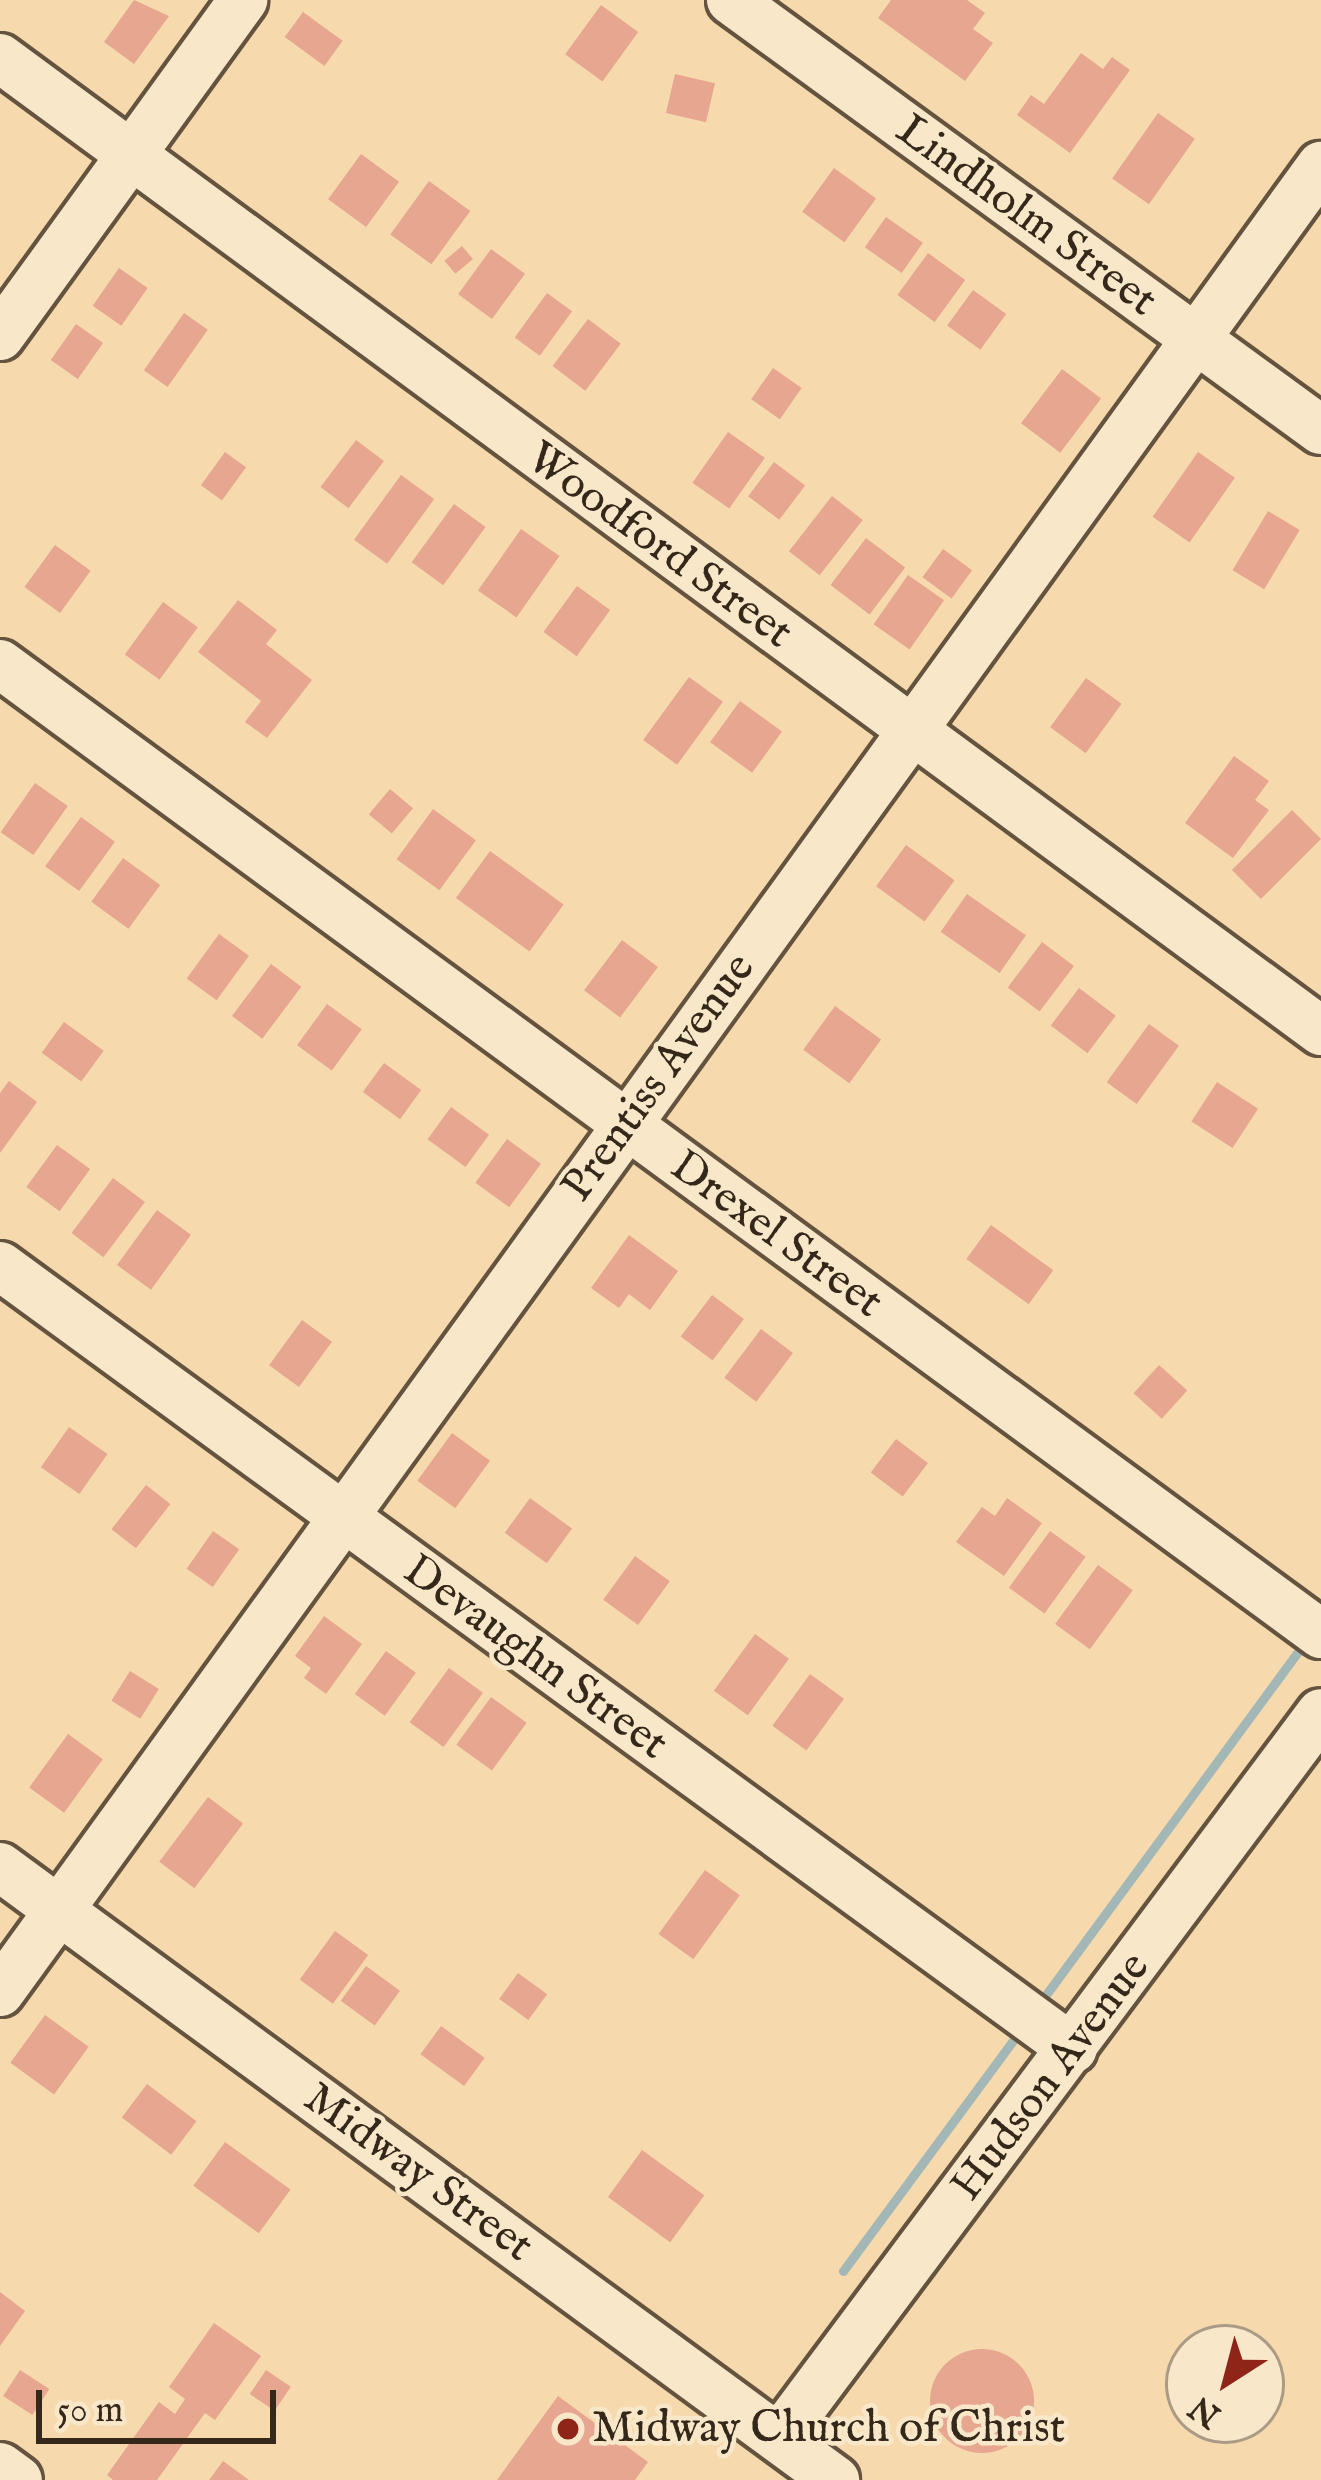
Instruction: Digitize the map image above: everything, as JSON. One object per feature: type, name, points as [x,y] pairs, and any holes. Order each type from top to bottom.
[{"type":"street","points":[[0,336],[243,0]]},
{"type":"street","name":"Lindholm Street","points":[[731,0],[1321,430]]},
{"type":"street","name":"Woodford Street","points":[[0,58],[1321,1031]]},
{"type":"street","name":"Prentiss Avenue","points":[[0,1992],[1321,166]]},
{"type":"street","name":"Drexel Street","points":[[0,664],[1321,1634]]},
{"type":"street","name":"Devaughn Street","points":[[0,1266],[1073,2048]]},
{"type":"street","name":"Hudson Avenue","points":[[779,2438],[1321,1713]]},
{"type":"street","name":"Midway Street","points":[[0,1867],[835,2480]]},
{"type":"street","points":[[0,2467],[18,2480]]},
{"type":"building","points":[[134,0],[169,16],[134,64],[104,42]]},
{"type":"building","points":[[891,0],[967,0],[985,13],[973,29],[993,43],[965,81],[878,18]]},
{"type":"building","points":[[601,5],[638,32],[602,81],[565,54]]},
{"type":"building","points":[[303,12],[343,41],[324,66],[285,37]]},
{"type":"building","points":[[1081,53],[1103,69],[1112,57],[1130,70],[1070,153],[1017,115],[1031,95],[1044,104]]},
{"type":"building","points":[[675,74],[715,83],[706,122],[666,113]]},
{"type":"building","points":[[1158,113],[1195,139],[1149,204],[1112,179]]},
{"type":"building","points":[[361,154],[399,182],[366,227],[328,199]]},
{"type":"building","points":[[834,168],[876,199],[844,242],[802,212]]},
{"type":"building","points":[[429,181],[470,211],[431,264],[390,234]]},
{"type":"building","points":[[886,217],[923,243],[902,273],[865,247]]},
{"type":"building","points":[[462,246],[473,259],[455,274],[444,261]]},
{"type":"building","points":[[491,249],[525,274],[492,319],[458,294]]},
{"type":"building","points":[[928,253],[965,280],[935,322],[897,295]]},
{"type":"building","points":[[119,268],[148,288],[121,326],[93,306]]},
{"type":"building","points":[[973,290],[1006,314],[980,350],[947,326]]},
{"type":"building","points":[[547,293],[572,311],[540,356],[515,337]]},
{"type":"building","points":[[184,313],[208,330],[168,387],[144,370]]},
{"type":"building","points":[[588,319],[621,344],[585,391],[552,366]]},
{"type":"building","points":[[76,324],[103,343],[78,379],[51,360]]},
{"type":"building","points":[[773,368],[802,388],[780,419],[751,399]]},
{"type":"building","points":[[1062,369],[1101,398],[1060,453],[1021,423]]},
{"type":"building","points":[[728,432],[765,458],[729,509],[692,483]]},
{"type":"building","points":[[356,440],[384,461],[348,508],[320,487]]},
{"type":"building","points":[[225,452],[246,467],[222,500],[201,485]]},
{"type":"building","points":[[1198,452],[1235,478],[1190,543],[1153,517]]},
{"type":"building","points":[[774,462],[805,485],[779,520],[748,496]]},
{"type":"building","points":[[401,475],[434,499],[387,564],[354,540]]},
{"type":"building","points":[[832,496],[863,520],[820,575],[789,551]]},
{"type":"building","points":[[454,504],[486,527],[443,585],[412,562]]},
{"type":"building","points":[[1268,511],[1300,530],[1264,589],[1232,570]]},
{"type":"building","points":[[521,529],[560,556],[516,617],[478,590]]},
{"type":"building","points":[[866,538],[905,567],[870,615],[830,585]]},
{"type":"building","points":[[55,545],[91,571],[60,613],[24,587]]},
{"type":"building","points":[[943,549],[972,570],[952,598],[922,577]]},
{"type":"building","points":[[908,575],[944,600],[910,649],[874,624]]},
{"type":"building","points":[[577,586],[610,610],[577,656],[543,632]]},
{"type":"building","points":[[238,600],[277,630],[266,644],[312,680],[267,738],[245,722],[261,701],[198,652]]},
{"type":"building","points":[[163,602],[198,627],[160,680],[125,655]]},
{"type":"building","points":[[689,677],[723,702],[677,765],[643,740]]},
{"type":"building","points":[[1086,678],[1122,704],[1086,753],[1050,727]]},
{"type":"building","points":[[740,701],[782,732],[752,773],[710,742]]},
{"type":"building","points":[[1234,756],[1269,781],[1255,800],[1269,810],[1233,858],[1185,823]]},
{"type":"building","points":[[35,783],[68,806],[33,855],[1,832]]},
{"type":"building","points":[[390,789],[413,808],[392,834],[369,814]]},
{"type":"building","points":[[433,809],[476,840],[439,890],[397,859]]},
{"type":"building","points":[[1292,810],[1321,839],[1261,899],[1232,870]]},
{"type":"building","points":[[81,817],[115,842],[79,891],[45,866]]},
{"type":"building","points":[[906,845],[955,880],[925,922],[876,886]]},
{"type":"building","points":[[490,851],[564,904],[530,951],[456,898]]},
{"type":"building","points":[[123,858],[160,885],[128,929],[91,902]]},
{"type":"building","points":[[967,894],[1026,935],[1000,973],[941,932]]},
{"type":"building","points":[[219,934],[249,956],[217,1000],[187,978]]},
{"type":"building","points":[[622,940],[658,967],[620,1017],[584,990]]},
{"type":"building","points":[[1042,942],[1074,966],[1040,1012],[1008,988]]},
{"type":"building","points":[[271,964],[301,987],[262,1039],[232,1016]]},
{"type":"building","points":[[1079,988],[1116,1016],[1087,1053],[1051,1026]]},
{"type":"building","points":[[327,1004],[362,1029],[332,1071],[297,1045]]},
{"type":"building","points":[[835,1006],[881,1040],[849,1083],[803,1050]]},
{"type":"building","points":[[64,1022],[104,1051],[81,1082],[42,1053]]},
{"type":"building","points":[[1149,1024],[1179,1046],[1137,1104],[1107,1082]]},
{"type":"building","points":[[384,1063],[421,1090],[400,1119],[363,1092]]},
{"type":"building","points":[[9,1081],[37,1102],[0,1153],[0,1093]]},
{"type":"building","points":[[1217,1082],[1258,1109],[1232,1148],[1191,1121]]},
{"type":"building","points":[[451,1107],[489,1135],[466,1167],[427,1139]]},
{"type":"building","points":[[507,1139],[541,1164],[509,1207],[475,1183]]},
{"type":"building","points":[[57,1145],[90,1169],[60,1211],[26,1187]]},
{"type":"building","points":[[113,1178],[145,1202],[103,1257],[71,1233]]},
{"type":"building","points":[[157,1210],[191,1235],[151,1290],[117,1265]]},
{"type":"building","points":[[991,1225],[1053,1270],[1029,1304],[966,1259]]},
{"type":"building","points":[[629,1235],[678,1271],[650,1310],[629,1294],[619,1308],[591,1288]]},
{"type":"building","points":[[712,1295],[744,1319],[713,1361],[681,1337]]},
{"type":"building","points":[[302,1320],[332,1342],[299,1387],[269,1365]]},
{"type":"building","points":[[761,1329],[793,1353],[756,1402],[724,1378]]},
{"type":"building","points":[[1159,1365],[1187,1390],[1162,1419],[1134,1393]]},
{"type":"building","points":[[69,1427],[108,1454],[79,1494],[41,1467]]},
{"type":"building","points":[[452,1433],[490,1461],[455,1508],[417,1481]]},
{"type":"building","points":[[896,1439],[928,1463],[903,1497],[871,1473]]},
{"type":"building","points":[[146,1485],[170,1504],[136,1548],[112,1529]]},
{"type":"building","points":[[530,1498],[572,1529],[547,1563],[505,1533]]},
{"type":"building","points":[[1007,1498],[1042,1523],[1004,1576],[956,1542],[982,1507],[995,1516]]},
{"type":"building","points":[[213,1531],[239,1549],[213,1587],[187,1569]]},
{"type":"building","points":[[1050,1531],[1086,1557],[1044,1613],[1009,1588]]},
{"type":"building","points":[[635,1556],[670,1581],[638,1625],[603,1600]]},
{"type":"building","points":[[1098,1565],[1133,1590],[1090,1649],[1055,1624]]},
{"type":"building","points":[[324,1616],[362,1644],[326,1694],[304,1678],[311,1668],[295,1656]]},
{"type":"building","points":[[755,1634],[789,1659],[748,1715],[714,1691]]},
{"type":"building","points":[[386,1651],[416,1673],[385,1716],[355,1694]]},
{"type":"building","points":[[449,1668],[483,1693],[444,1747],[410,1722]]},
{"type":"building","points":[[130,1671],[159,1689],[140,1719],[111,1701]]},
{"type":"building","points":[[810,1674],[844,1699],[806,1750],[772,1726]]},
{"type":"building","points":[[491,1697],[527,1723],[492,1771],[456,1745]]},
{"type":"building","points":[[68,1734],[103,1759],[64,1813],[29,1787]]},
{"type":"building","points":[[208,1797],[243,1823],[194,1888],[159,1862]]},
{"type":"building","points":[[705,1870],[740,1895],[693,1959],[659,1934]]},
{"type":"building","points":[[335,1931],[368,1955],[333,2004],[300,1980]]},
{"type":"building","points":[[366,1966],[400,1991],[375,2025],[341,2001]]},
{"type":"building","points":[[518,1973],[547,1994],[528,2020],[499,1999]]},
{"type":"building","points":[[45,2015],[89,2047],[54,2094],[10,2063]]},
{"type":"building","points":[[441,2026],[485,2058],[464,2086],[420,2054]]},
{"type":"building","points":[[147,2084],[197,2121],[171,2155],[122,2118]]},
{"type":"building","points":[[225,2142],[291,2190],[259,2233],[193,2186]]},
{"type":"building","points":[[642,2150],[704,2195],[670,2242],[608,2197]]},
{"type":"building","points":[[0,2292],[25,2311],[0,2346]]},
{"type":"building","points":[[214,2323],[261,2356],[215,2420],[205,2413],[157,2480],[113,2480],[107,2475],[159,2402],[175,2414],[185,2399],[169,2387]]},
{"type":"building","points":[[982,2349],[1002,2353],[1019,2364],[1030,2381],[1034,2401],[1030,2421],[1019,2438],[1002,2449],[982,2453],[962,2449],[945,2438],[934,2421],[930,2401],[934,2381],[945,2364],[962,2353]]},
{"type":"building","points":[[20,2370],[49,2389],[32,2415],[3,2396]]},
{"type":"building","points":[[266,2370],[291,2387],[275,2411],[250,2394]]},
{"type":"building","name":"Midway Church of Christ","points":[[558,2396],[648,2462],[635,2480],[497,2480]]},
{"type":"building","points":[[223,2461],[249,2480],[209,2480]]},
{"type":"waterway","points":[[1045,1996],[1299,1650]]},
{"type":"waterway","points":[[843,2271],[1014,2039]]},
{"type":"place","name":"Midway Church of Christ","points":[[568,2429]]}]
